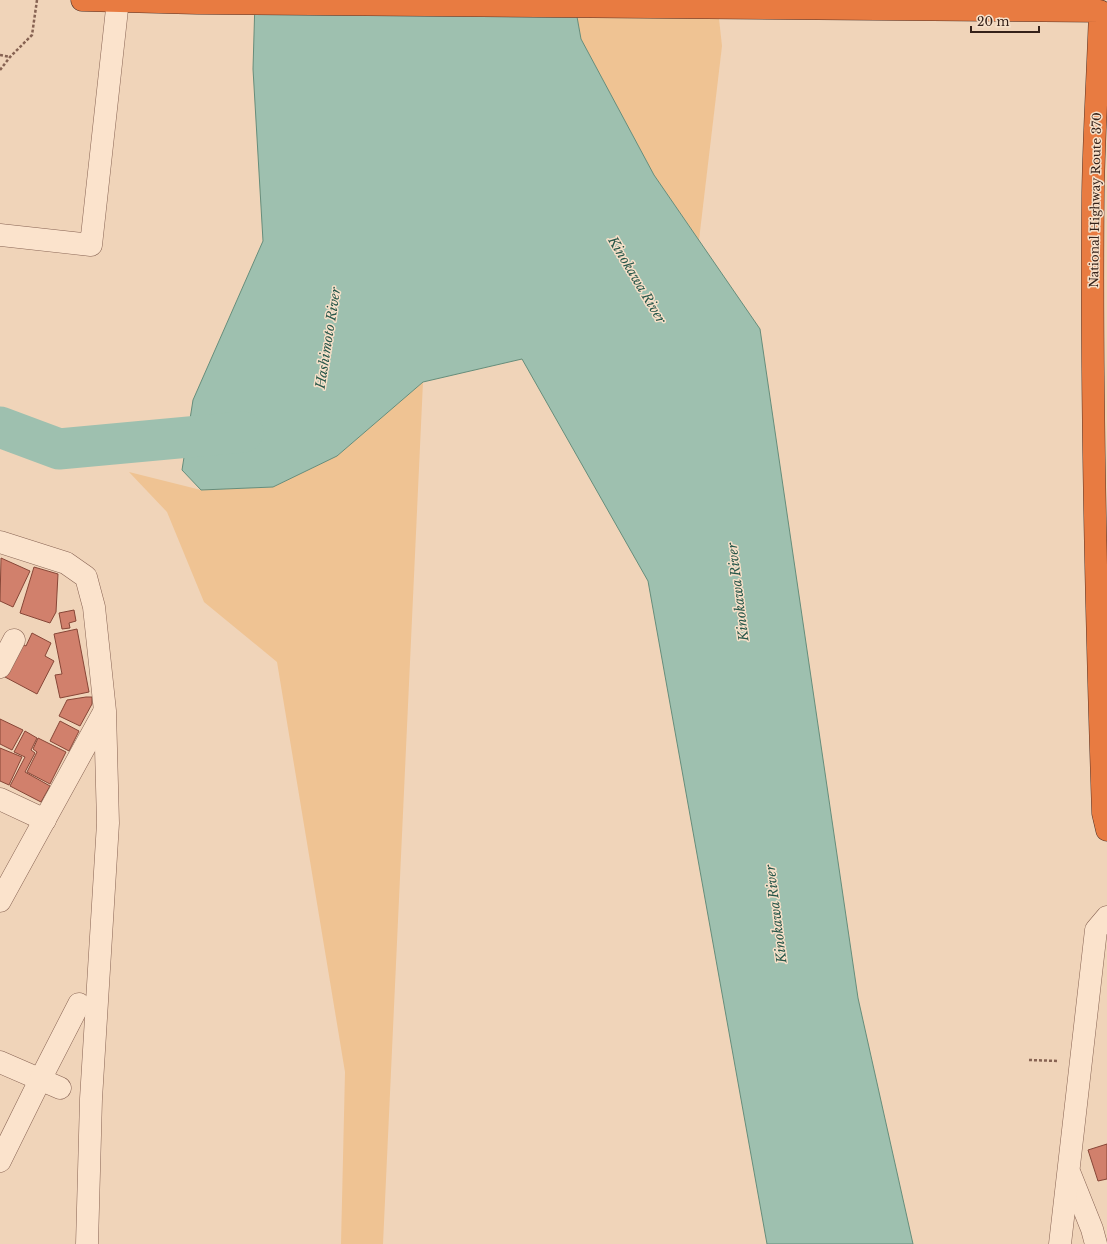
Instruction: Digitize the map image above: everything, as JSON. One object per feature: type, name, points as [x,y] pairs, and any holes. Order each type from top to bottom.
[{"type":"highway","name":"National Highway Route 370","points":[[82,0],[197,3],[1103,11],[1093,191],[1100,382],[1103,813],[1107,830]]},
{"type":"street","points":[[0,236],[91,244],[118,0]]},
{"type":"street","points":[[0,542],[66,563],[86,577],[94,607],[105,711],[108,823],[91,1099],[87,1244]]},
{"type":"street","points":[[0,667],[14,640]]},
{"type":"street","points":[[0,901],[105,711]]},
{"type":"street","points":[[0,799],[45,820]]},
{"type":"street","points":[[1060,1244],[1096,930],[1107,917]]},
{"type":"street","points":[[0,1161],[79,1004]]},
{"type":"street","points":[[0,1062],[60,1088]]},
{"type":"street","points":[[1069,1173],[1092,1229],[1096,1244]]},
{"type":"path","points":[[0,70],[10,57],[32,35],[37,0]]},
{"type":"path","points":[[0,55],[10,57]]},
{"type":"path","points":[[1029,1060],[1060,1061]]},
{"type":"sand","points":[[574,0],[717,0],[722,46],[699,240],[654,175],[581,39]]},
{"type":"sand","points":[[423,382],[383,1244],[341,1244],[345,1072],[277,662],[204,602],[167,512],[129,472],[201,490],[273,487],[337,456]]},
{"type":"water","name":"Kinokawa River","points":[[255,0],[574,0],[581,39],[654,175],[760,329],[858,998],[913,1244],[767,1244],[648,581],[522,359],[423,382],[337,456],[273,487],[201,490],[182,470],[193,400],[263,241],[253,69]]},
{"type":"building","points":[[1,558],[30,571],[13,607],[0,601]]},
{"type":"building","points":[[34,567],[58,574],[56,612],[50,623],[20,613]]},
{"type":"building","points":[[74,610],[76,621],[69,623],[70,628],[62,629],[59,613]]},
{"type":"building","points":[[77,629],[89,692],[60,698],[55,675],[62,674],[54,634]]},
{"type":"building","points":[[32,633],[51,643],[45,656],[54,661],[37,694],[5,677],[22,644],[26,646]]},
{"type":"building","points":[[92,697],[92,704],[80,726],[59,716],[67,700]]},
{"type":"building","points":[[0,719],[23,730],[12,750],[0,744]]},
{"type":"building","points":[[60,721],[79,731],[69,751],[50,741]]},
{"type":"building","points":[[25,731],[37,738],[31,750],[35,753],[25,772],[50,786],[41,802],[10,786],[25,757],[14,752]]},
{"type":"building","points":[[38,738],[66,752],[50,784],[27,772],[37,752],[33,749]]},
{"type":"building","points":[[0,748],[22,757],[9,785],[0,781]]},
{"type":"building","points":[[1107,1144],[1107,1179],[1098,1181],[1088,1150]]},
{"type":"waterway","name":"Hashimoto River","points":[[0,427],[59,449],[243,432]]}]
